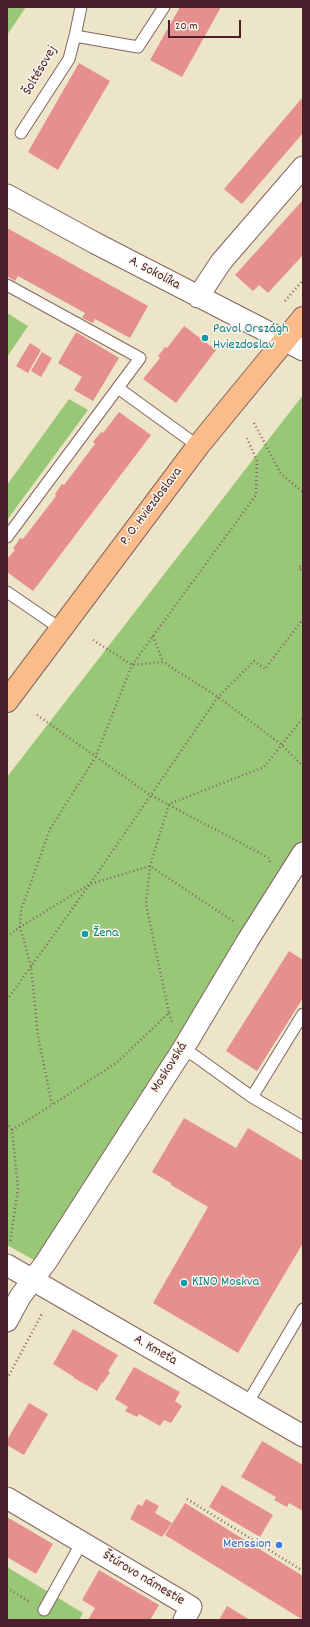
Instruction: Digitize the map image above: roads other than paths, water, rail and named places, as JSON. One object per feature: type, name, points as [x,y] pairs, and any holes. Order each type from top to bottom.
[{"type":"main road","name":"P. O. Hviezdoslava","points":[[7,701],[198,446],[303,318]]},
{"type":"street","points":[[198,297],[221,262],[303,166]]},
{"type":"street","name":"A. Sokolíka","points":[[7,195],[198,297],[303,350]]},
{"type":"street","name":"Moskovská","points":[[33,1280],[183,1049],[248,940],[303,853]]},
{"type":"street","name":"A. Kmeťa","points":[[7,1265],[303,1436]]},
{"type":"street","points":[[7,1321],[20,1297],[33,1280]]},
{"type":"street","name":"Štúrovo námestie","points":[[7,1498],[191,1607],[184,1620]]},
{"type":"lane","points":[[75,36],[81,7]]},
{"type":"lane","name":"Šoltésovej","points":[[22,133],[69,59],[75,36],[138,46],[164,7]]},
{"type":"lane","points":[[7,285],[140,358],[7,537]]},
{"type":"lane","points":[[118,388],[198,446]]},
{"type":"lane","points":[[7,592],[61,629]]},
{"type":"lane","points":[[252,1097],[303,1014]]},
{"type":"lane","points":[[183,1049],[252,1097],[303,1128]]},
{"type":"lane","points":[[247,1404],[303,1309]]},
{"type":"lane","points":[[44,1610],[82,1542]]},
{"type":"place","name":"Pavol Országh Hviezdoslav","points":[[205,338]]},
{"type":"place","name":"Žena","points":[[85,934]]},
{"type":"place","name":"KINO Moskva","points":[[184,1283]]},
{"type":"place","name":"Menssion","points":[[279,1545]]}]
